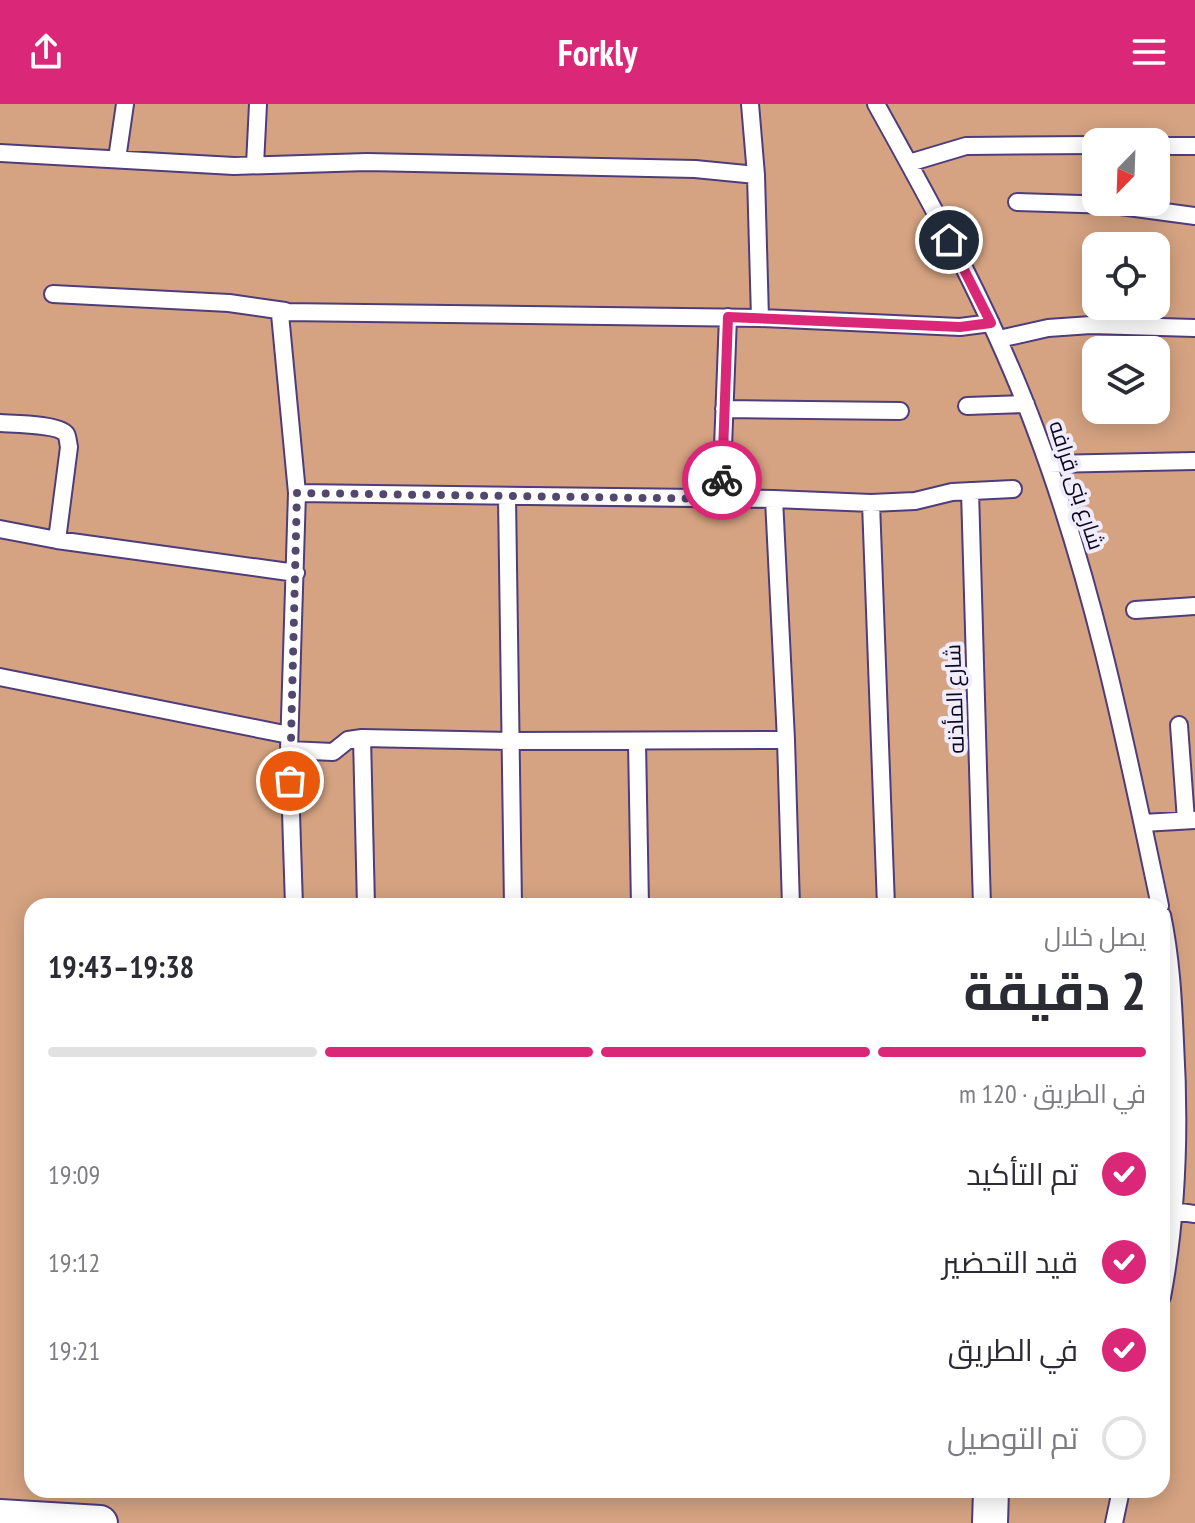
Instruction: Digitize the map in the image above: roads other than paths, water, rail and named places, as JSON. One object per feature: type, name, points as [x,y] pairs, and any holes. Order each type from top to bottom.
[{"type":"street","points":[[990,1523],[991,1498]]},
{"type":"street","points":[[0,1517],[100,1523]]},
{"type":"lane","points":[[117,159],[125,104]]},
{"type":"lane","points":[[255,165],[258,104]]},
{"type":"lane","points":[[750,104],[756,175],[760,318]]},
{"type":"lane","name":"شارع بنى قرافه","points":[[876,104],[999,339],[1068,519],[1113,683],[1158,898]]},
{"type":"lane","points":[[909,163],[966,146],[1082,145]]},
{"type":"lane","points":[[1170,146],[1195,146]]},
{"type":"lane","points":[[0,153],[255,165],[367,162],[570,166],[695,169],[756,175]]},
{"type":"lane","points":[[1017,202],[1113,205],[1195,216]]},
{"type":"lane","points":[[53,294],[229,303],[285,311],[728,317],[960,327],[991,323]]},
{"type":"lane","points":[[285,311],[280,314],[297,493],[289,743],[294,898]]},
{"type":"lane","points":[[721,499],[728,317]]},
{"type":"lane","points":[[999,339],[1048,328],[1091,325],[1195,328]]},
{"type":"lane","points":[[967,406],[1026,404]]},
{"type":"lane","points":[[724,409],[900,411]]},
{"type":"lane","points":[[0,423],[55,428],[65,432],[68,437],[57,540]]},
{"type":"lane","points":[[1048,464],[1195,461]]},
{"type":"lane","points":[[297,493],[871,503],[915,501],[952,492],[1013,489]]},
{"type":"lane","name":"شارع المأذنه","points":[[970,491],[982,898]]},
{"type":"lane","points":[[507,497],[513,898]]},
{"type":"lane","points":[[774,499],[791,898]]},
{"type":"lane","points":[[871,503],[886,898]]},
{"type":"lane","points":[[0,529],[57,540],[296,573]]},
{"type":"lane","points":[[1135,610],[1195,606]]},
{"type":"lane","points":[[0,677],[333,752],[345,741],[362,738],[637,742],[786,740]]},
{"type":"lane","points":[[1143,823],[1191,820],[1179,725]]},
{"type":"lane","points":[[362,738],[366,898]]},
{"type":"lane","points":[[637,742],[640,898]]},
{"type":"lane","points":[[1170,952],[1178,1097],[1178,1184],[1170,1240]]},
{"type":"lane","points":[[1174,1211],[1195,1214]]},
{"type":"lane","points":[[1114,1523],[1119,1498]]}]
